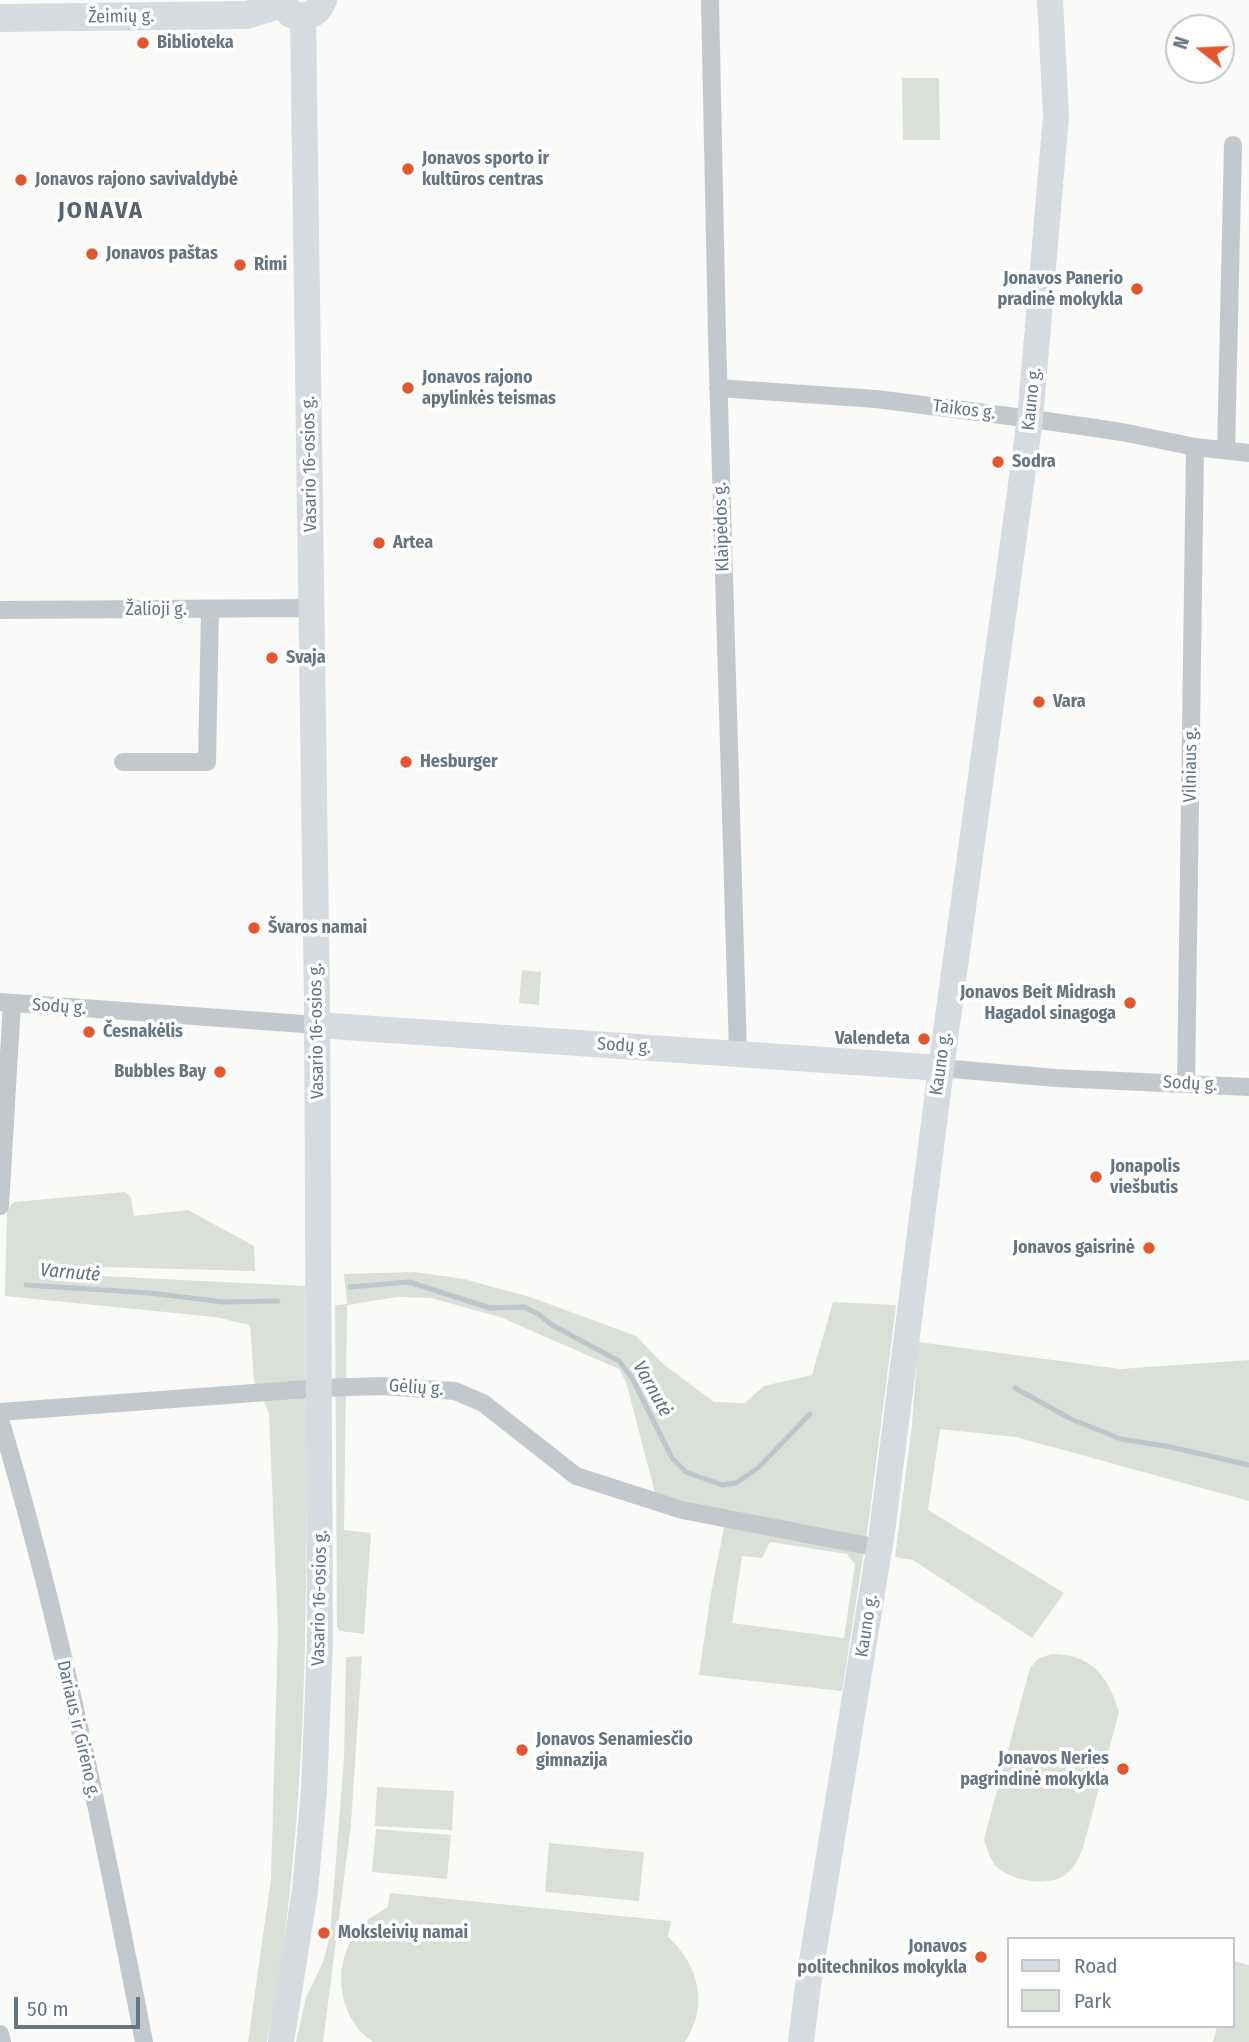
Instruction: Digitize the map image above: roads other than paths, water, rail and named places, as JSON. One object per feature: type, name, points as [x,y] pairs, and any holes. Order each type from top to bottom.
[{"type":"main road","name":"Kauno g.","points":[[801,2042],[879,1548],[941,1068],[1030,419],[1056,116],[1050,0]]},
{"type":"main road","name":"Žeimių g.","points":[[0,18],[247,15],[297,5]]},
{"type":"main road","name":"Vasario 16-osios g.","points":[[281,2042],[305,1891],[314,1791],[320,1643],[312,608],[297,5]]},
{"type":"main road","name":"Sodų g.","points":[[317,1025],[941,1068]]},
{"type":"street","name":"Klaipėdos g.","points":[[709,0],[737,1053]]},
{"type":"street","points":[[1226,450],[1233,145]]},
{"type":"street","name":"Taikos g.","points":[[718,388],[876,399],[1122,432],[1195,447],[1249,453]]},
{"type":"street","name":"Vilniaus g.","points":[[1186,1084],[1195,447]]},
{"type":"street","name":"Žalioji g.","points":[[0,610],[312,608]]},
{"type":"street","points":[[123,762],[207,762],[210,610]]},
{"type":"street","points":[[0,1206],[6,1003]]},
{"type":"street","name":"Sodų g.","points":[[6,1003],[317,1025]]},
{"type":"street","name":"Sodų g.","points":[[941,1068],[1056,1078],[1249,1087]]},
{"type":"street","name":"Gėlių g.","points":[[0,1412],[382,1385],[455,1391],[483,1403],[576,1476],[682,1510],[879,1548]]},
{"type":"street","name":"Dariaus ir Girėno g.","points":[[0,1419],[28,1513],[106,1852],[144,2042]]},
{"type":"street","points":[[0,2034],[2,2042]]},
{"type":"waterway","name":"Varnutė","points":[[350,1287],[409,1282],[490,1308],[524,1307],[538,1314],[552,1325],[619,1361],[632,1378],[672,1458],[686,1472],[722,1485],[736,1483],[758,1468],[810,1414]]},
{"type":"waterway","name":"Varnutė","points":[[26,1285],[150,1293],[223,1302],[278,1301]]},
{"type":"waterway","name":"Varnutė","points":[[1015,1388],[1071,1419],[1121,1439],[1171,1447],[1249,1465]]},
{"type":"place","name":"Biblioteka","points":[[143,43]]},
{"type":"place","name":"Jonavos sporto ir kultūros centras","points":[[408,169]]},
{"type":"place","name":"Jonavos rajono savivaldybė","points":[[21,180]]},
{"type":"place","name":"Jonavos paštas","points":[[92,254]]},
{"type":"place","name":"Rimi","points":[[240,265]]},
{"type":"place","name":"Jonavos Panerio pradinė mokykla","points":[[1137,289]]},
{"type":"place","name":"Jonavos rajono apylinkės teismas","points":[[408,388]]},
{"type":"place","name":"Sodra","points":[[998,462]]},
{"type":"place","name":"Artea","points":[[379,543]]},
{"type":"place","name":"Svaja","points":[[272,658]]},
{"type":"place","name":"Vara","points":[[1039,702]]},
{"type":"place","name":"Hesburger","points":[[406,762]]},
{"type":"place","name":"Švaros namai","points":[[254,928]]},
{"type":"place","name":"Jonavos Beit Midrash Hagadol sinagoga","points":[[1130,1003]]},
{"type":"place","name":"Česnakėlis","points":[[89,1032]]},
{"type":"place","name":"Valendeta","points":[[924,1039]]},
{"type":"place","name":"Bubbles Bay","points":[[220,1072]]},
{"type":"place","name":"Jonapolis viešbutis","points":[[1096,1177]]},
{"type":"place","name":"Jonavos gaisrinė","points":[[1149,1248]]},
{"type":"place","name":"Jonavos Senamiesčio gimnazija","points":[[522,1750]]},
{"type":"place","name":"Jonavos Neries pagrindinė mokykla","points":[[1123,1769]]},
{"type":"place","name":"Moksleivių namai","points":[[324,1933]]},
{"type":"place","name":"Jonavos politechnikos mokykla","points":[[981,1957]]},
{"type":"district","name":"JONAVA","points":[[101,211]]}]
